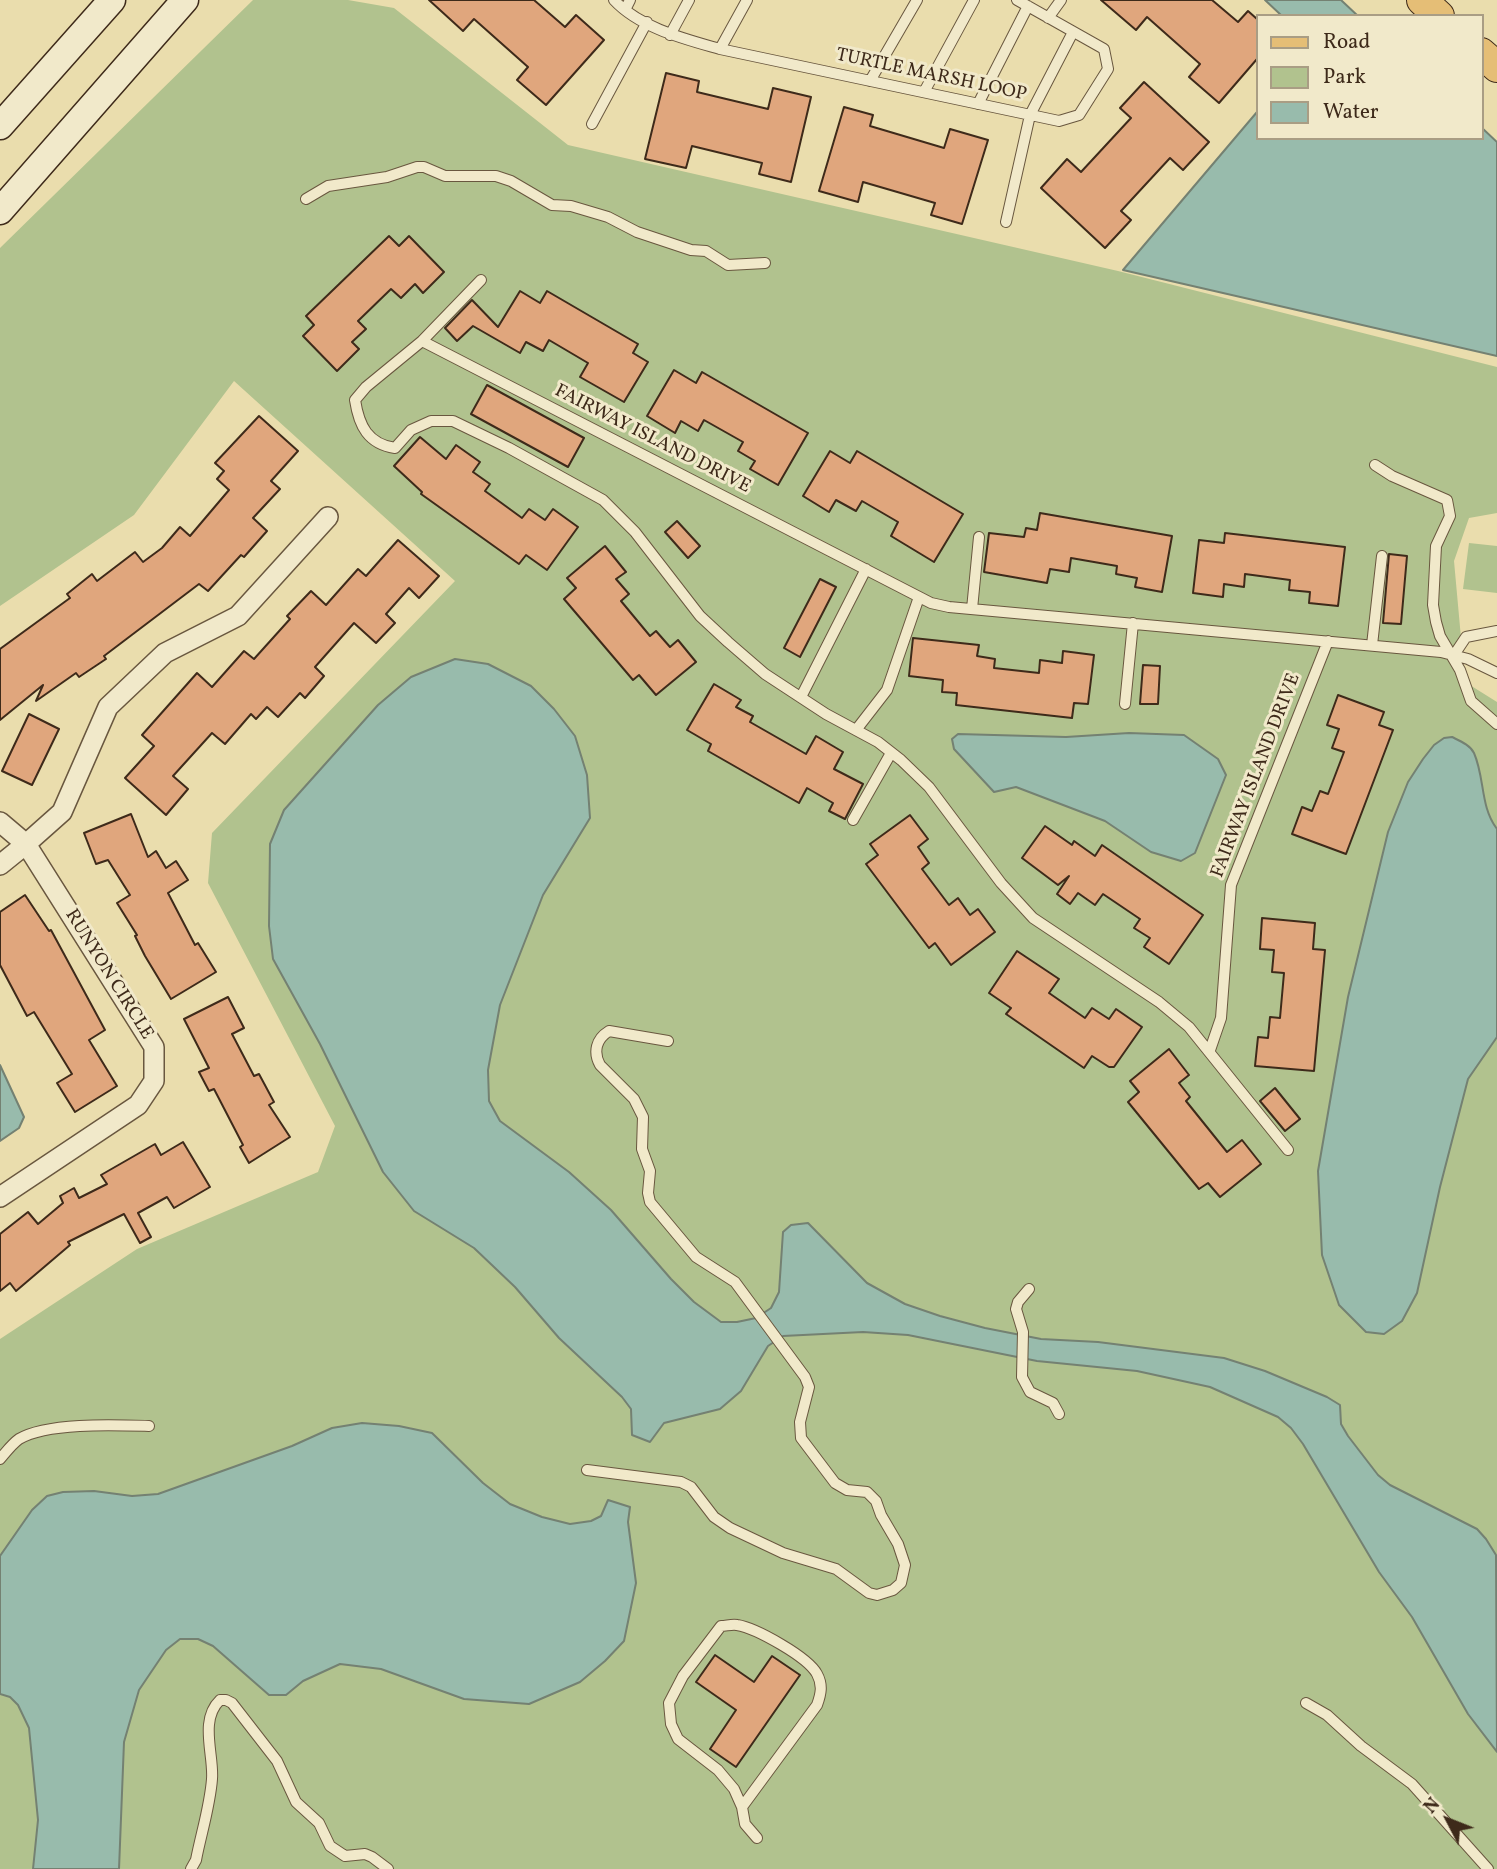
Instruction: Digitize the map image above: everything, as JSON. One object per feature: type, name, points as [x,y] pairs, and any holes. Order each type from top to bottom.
[{"type":"main road","points":[[0,126],[112,0]]},
{"type":"main road","points":[[0,211],[186,0]]},
{"type":"main road","points":[[1422,0],[1437,14]]},
{"type":"main road","points":[[1483,55],[1497,67]]},
{"type":"street","points":[[0,865],[62,811],[108,707],[165,653],[238,616],[328,517]]},
{"type":"street","name":"RUNYON CIRCLE","points":[[0,822],[26,844],[154,1047],[154,1080],[138,1105],[0,1197]]},
{"type":"lane","name":"TURTLE MARSH LOOP","points":[[614,0],[627,5],[646,22],[670,35],[720,49],[1059,121],[1079,115],[1108,69],[1104,49],[1017,0]]},
{"type":"lane","points":[[670,35],[689,0]]},
{"type":"lane","points":[[720,49],[747,0]]},
{"type":"lane","points":[[870,81],[917,0]]},
{"type":"lane","points":[[924,92],[974,0]]},
{"type":"lane","points":[[1048,18],[1061,0]]},
{"type":"lane","points":[[978,104],[1028,6]]},
{"type":"lane","points":[[592,124],[646,22]]},
{"type":"lane","points":[[1006,222],[1030,115],[1073,32]]},
{"type":"lane","points":[[306,199],[328,186],[387,177],[417,167],[424,167],[445,176],[495,176],[511,181],[552,205],[571,206],[608,216],[637,232],[691,250],[706,250],[728,265],[765,263]]},
{"type":"lane","points":[[481,280],[422,341],[366,387],[355,400],[357,417],[366,433],[380,446],[395,448],[411,430],[431,421],[453,421],[509,448],[603,500],[635,532],[700,616],[765,674],[891,753],[929,788],[1001,883],[1033,918],[1158,1002],[1189,1027],[1288,1150]]},
{"type":"lane","name":"FAIRWAY ISLAND DRIVE","points":[[422,341],[919,597],[940,605],[1372,645],[1453,655],[1497,673]]},
{"type":"lane","points":[[1375,465],[1392,476],[1447,500],[1450,516],[1436,546],[1433,606],[1440,636],[1453,655],[1471,701],[1497,724]]},
{"type":"lane","points":[[972,609],[979,537]]},
{"type":"lane","points":[[1372,645],[1381,556]]},
{"type":"lane","points":[[801,697],[866,569]]},
{"type":"lane","points":[[856,730],[887,690],[919,597]]},
{"type":"lane","points":[[1125,704],[1133,623]]},
{"type":"lane","points":[[1453,655],[1466,637],[1497,631]]},
{"type":"lane","name":"FAIRWAY ISLAND DRIVE","points":[[1210,1050],[1221,1018],[1231,885],[1328,641]]},
{"type":"lane","points":[[853,820],[891,753]]},
{"type":"lane","points":[[587,1470],[681,1482],[691,1487],[714,1517],[730,1528],[783,1553],[836,1569],[877,1595],[893,1590],[901,1583],[905,1565],[898,1544],[872,1495],[847,1490],[835,1483],[801,1438],[800,1422],[809,1387],[805,1377],[735,1282],[696,1257],[650,1202],[650,1171],[642,1149],[643,1116],[634,1099],[597,1058],[597,1044],[603,1034],[609,1031],[668,1041]]},
{"type":"lane","points":[[1029,1289],[1018,1302],[1016,1309],[1023,1332],[1023,1377],[1030,1392],[1053,1402],[1059,1414]]},
{"type":"lane","points":[[0,1459],[16,1441],[28,1435],[92,1425],[149,1426]]},
{"type":"lane","points":[[742,1807],[817,1705],[822,1691],[817,1673],[803,1660],[757,1632],[737,1625],[721,1626],[689,1667],[668,1703],[671,1724],[678,1739],[718,1770],[734,1789],[742,1807],[745,1824],[757,1838]]},
{"type":"lane","points":[[191,1869],[196,1860],[212,1781],[209,1734],[213,1711],[216,1704],[226,1700],[232,1703],[277,1761],[290,1793],[319,1823],[330,1846],[345,1856],[365,1854],[388,1869]]},
{"type":"lane","points":[[1306,1703],[1327,1714],[1361,1746],[1412,1784],[1488,1869]]},
{"type":"green space","points":[[253,0],[348,0],[394,8],[568,145],[1118,271],[1497,367],[1497,513],[1469,518],[1454,561],[1465,682],[1497,702],[1497,1869],[0,1869],[0,1339],[137,1249],[318,1172],[335,1126],[208,883],[212,833],[455,581],[234,381],[134,515],[0,606],[0,248]]},
{"type":"green space","points":[[1469,543],[1497,546],[1497,593],[1463,589]]},
{"type":"water","points":[[1265,0],[1341,0],[1356,14],[1280,14]]},
{"type":"water","points":[[1256,113],[1256,140],[1483,140],[1483,129],[1497,142],[1497,356],[1123,270]]},
{"type":"water","points":[[455,659],[488,664],[531,686],[575,736],[587,775],[590,818],[543,895],[500,1005],[488,1070],[489,1101],[500,1121],[569,1172],[611,1210],[671,1279],[694,1302],[721,1322],[756,1318],[771,1308],[779,1292],[783,1232],[791,1225],[808,1223],[867,1283],[905,1304],[940,1316],[1041,1339],[1098,1342],[1224,1358],[1265,1371],[1340,1405],[1341,1424],[1378,1475],[1390,1485],[1477,1529],[1496,1555],[1497,1752],[1468,1714],[1412,1617],[1379,1572],[1303,1444],[1278,1417],[1210,1387],[1137,1371],[1037,1361],[908,1335],[863,1332],[783,1336],[768,1346],[741,1391],[720,1409],[664,1423],[650,1442],[632,1435],[631,1409],[622,1397],[559,1338],[515,1287],[474,1248],[414,1211],[383,1172],[320,1044],[273,959],[269,926],[270,844],[284,810],[378,705],[411,677]]},
{"type":"water","points":[[1129,733],[1184,735],[1218,759],[1226,775],[1195,853],[1181,861],[1151,852],[1105,821],[1016,787],[994,792],[954,749],[952,739],[958,734],[1066,737]]},
{"type":"water","points":[[1452,737],[1467,745],[1474,753],[1485,802],[1497,829],[1497,1037],[1468,1079],[1440,1187],[1417,1293],[1402,1321],[1384,1334],[1366,1332],[1339,1305],[1322,1255],[1318,1171],[1348,997],[1388,832],[1408,782],[1423,759],[1434,745],[1444,738]]},
{"type":"water","points":[[0,1065],[24,1117],[19,1128],[0,1141]]},
{"type":"water","points":[[362,1423],[399,1426],[432,1433],[483,1483],[510,1504],[542,1517],[570,1524],[591,1521],[601,1516],[608,1500],[630,1507],[628,1522],[636,1583],[624,1641],[580,1682],[529,1704],[464,1699],[381,1669],[340,1664],[303,1681],[286,1695],[269,1695],[213,1646],[198,1639],[180,1639],[166,1650],[139,1690],[124,1742],[119,1869],[33,1869],[38,1820],[29,1728],[18,1705],[10,1697],[0,1694],[0,1556],[32,1510],[47,1496],[63,1492],[94,1491],[132,1496],[158,1494],[292,1446],[332,1428]]},
{"type":"building","points":[[429,0],[534,0],[565,27],[576,15],[604,40],[546,105],[517,80],[528,67],[474,19],[463,31]]},
{"type":"building","points":[[1101,0],[1212,0],[1238,22],[1248,11],[1256,18],[1256,60],[1219,103],[1189,77],[1200,64],[1147,17],[1136,30]]},
{"type":"building","points":[[666,73],[699,81],[697,92],[768,109],[773,88],[811,97],[791,182],[759,174],[762,163],[692,146],[686,168],[645,159]]},
{"type":"building","points":[[1144,82],[1209,142],[1183,170],[1170,158],[1121,211],[1131,220],[1105,248],[1041,188],[1067,159],[1081,172],[1131,118],[1120,108]]},
{"type":"building","points":[[844,107],[873,115],[870,126],[944,148],[950,129],[988,140],[962,224],[931,215],[935,203],[863,182],[858,202],[819,191]]},
{"type":"building","points":[[389,236],[399,246],[409,236],[444,272],[423,293],[415,284],[401,298],[391,289],[358,321],[366,329],[352,342],[359,349],[337,371],[303,336],[314,325],[306,316]]},
{"type":"building","points":[[520,291],[540,303],[547,291],[638,344],[633,353],[648,362],[624,402],[580,377],[588,363],[549,340],[543,351],[526,342],[520,353],[473,326],[457,341],[445,328],[472,300],[498,327]]},
{"type":"building","points":[[674,370],[696,383],[702,372],[808,433],[778,485],[750,469],[755,461],[738,451],[743,442],[704,420],[698,431],[681,421],[675,433],[647,416]]},
{"type":"building","points":[[487,385],[584,438],[568,467],[471,414]]},
{"type":"building","points":[[259,416],[298,451],[271,481],[280,489],[253,518],[267,531],[208,591],[199,584],[104,656],[106,659],[79,677],[76,673],[36,701],[43,685],[0,720],[0,649],[70,598],[67,594],[92,574],[97,581],[135,552],[143,562],[162,548],[180,527],[190,536],[229,490],[217,479],[224,471],[215,463]]},
{"type":"building","points":[[420,437],[446,459],[456,445],[480,462],[473,472],[490,484],[485,491],[522,518],[529,509],[545,520],[553,509],[578,527],[547,570],[526,555],[519,564],[421,494],[422,492],[394,466]]},
{"type":"building","points":[[830,451],[850,463],[857,451],[963,514],[934,562],[891,536],[898,522],[862,501],[856,511],[836,500],[829,512],[803,496]]},
{"type":"building","points":[[1040,513],[1172,536],[1162,592],[1135,587],[1137,578],[1116,574],[1117,566],[1071,558],[1069,572],[1050,569],[1047,583],[984,572],[989,533],[1024,537],[1026,528],[1037,530]]},
{"type":"building","points":[[677,521],[700,546],[688,558],[665,532]]},
{"type":"building","points":[[1225,533],[1345,547],[1338,606],[1309,603],[1310,592],[1289,590],[1290,580],[1245,574],[1244,587],[1224,584],[1223,597],[1193,593],[1199,540],[1224,543]]},
{"type":"building","points":[[398,540],[439,576],[419,598],[409,588],[386,614],[395,623],[376,643],[354,623],[315,667],[324,676],[305,698],[300,693],[278,717],[267,707],[256,719],[251,714],[225,744],[212,733],[173,776],[188,789],[166,815],[125,778],[154,746],[142,735],[197,673],[212,687],[244,651],[254,659],[290,619],[287,616],[311,591],[326,605],[358,569],[366,576]]},
{"type":"building","points":[[605,546],[626,572],[616,579],[629,594],[621,601],[650,636],[656,631],[670,647],[678,640],[696,662],[656,695],[639,675],[633,680],[564,599],[576,588],[567,578]]},
{"type":"building","points":[[1389,554],[1407,556],[1401,624],[1383,623]]},
{"type":"building","points":[[820,579],[836,587],[800,657],[784,648]]},
{"type":"building","points":[[913,638],[979,645],[977,656],[995,659],[994,668],[1039,673],[1040,660],[1062,663],[1063,651],[1094,655],[1088,704],[1074,703],[1072,718],[956,705],[957,693],[942,692],[943,680],[909,676]]},
{"type":"building","points":[[1143,665],[1160,666],[1158,704],[1140,704]]},
{"type":"building","points":[[714,684],[741,700],[736,707],[753,716],[750,722],[806,754],[816,736],[843,752],[834,769],[863,784],[845,819],[829,811],[833,803],[807,788],[799,803],[708,751],[711,744],[687,730]]},
{"type":"building","points":[[1338,695],[1384,712],[1379,725],[1393,730],[1346,854],[1292,834],[1302,807],[1312,811],[1320,791],[1328,794],[1344,752],[1332,748],[1339,729],[1327,725]]},
{"type":"building","points":[[29,714],[59,729],[32,785],[2,771]]},
{"type":"building","points":[[131,814],[148,857],[156,851],[166,868],[176,861],[188,880],[168,893],[195,945],[198,943],[216,972],[171,999],[117,903],[130,895],[108,860],[96,864],[84,833]]},
{"type":"building","points":[[910,815],[928,839],[918,847],[929,863],[922,869],[949,905],[958,898],[970,915],[978,909],[995,932],[951,965],[935,943],[929,948],[866,864],[878,855],[870,844]]},
{"type":"building","points":[[1045,826],[1072,845],[1074,841],[1095,856],[1102,845],[1203,915],[1169,964],[1144,947],[1150,938],[1134,928],[1140,919],[1103,894],[1095,905],[1078,893],[1070,904],[1057,894],[1069,876],[1058,885],[1022,858]]},
{"type":"building","points":[[25,895],[49,931],[51,930],[105,1030],[89,1040],[117,1086],[75,1112],[57,1083],[72,1074],[34,1012],[27,1016],[0,965],[0,912]]},
{"type":"building","points":[[1262,918],[1315,923],[1313,949],[1325,950],[1314,1071],[1255,1066],[1258,1037],[1268,1038],[1270,1017],[1280,1018],[1284,973],[1272,972],[1274,950],[1260,949]]},
{"type":"building","points":[[1017,951],[1059,979],[1049,993],[1085,1018],[1092,1008],[1109,1019],[1116,1009],[1142,1027],[1114,1067],[1109,1067],[1092,1056],[1084,1068],[1006,1014],[1011,1008],[989,993]]},
{"type":"building","points":[[228,997],[244,1028],[232,1034],[254,1076],[259,1074],[274,1102],[269,1105],[290,1137],[249,1163],[240,1147],[243,1145],[214,1089],[209,1091],[199,1072],[209,1068],[184,1019]]},
{"type":"building","points":[[1169,1049],[1189,1075],[1179,1083],[1190,1097],[1186,1101],[1227,1152],[1242,1140],[1261,1164],[1220,1197],[1208,1183],[1199,1189],[1128,1102],[1139,1092],[1130,1081]]},
{"type":"building","points":[[1275,1088],[1300,1119],[1285,1131],[1260,1101]]},
{"type":"building","points":[[183,1142],[210,1187],[174,1208],[167,1197],[138,1213],[151,1237],[140,1243],[124,1214],[68,1242],[70,1245],[16,1291],[10,1283],[0,1291],[0,1234],[28,1212],[38,1224],[63,1203],[60,1196],[74,1188],[79,1198],[107,1184],[101,1175],[155,1144],[161,1155]]},
{"type":"building","points":[[715,1655],[754,1682],[772,1656],[800,1675],[736,1767],[710,1749],[736,1710],[696,1682]]}]
